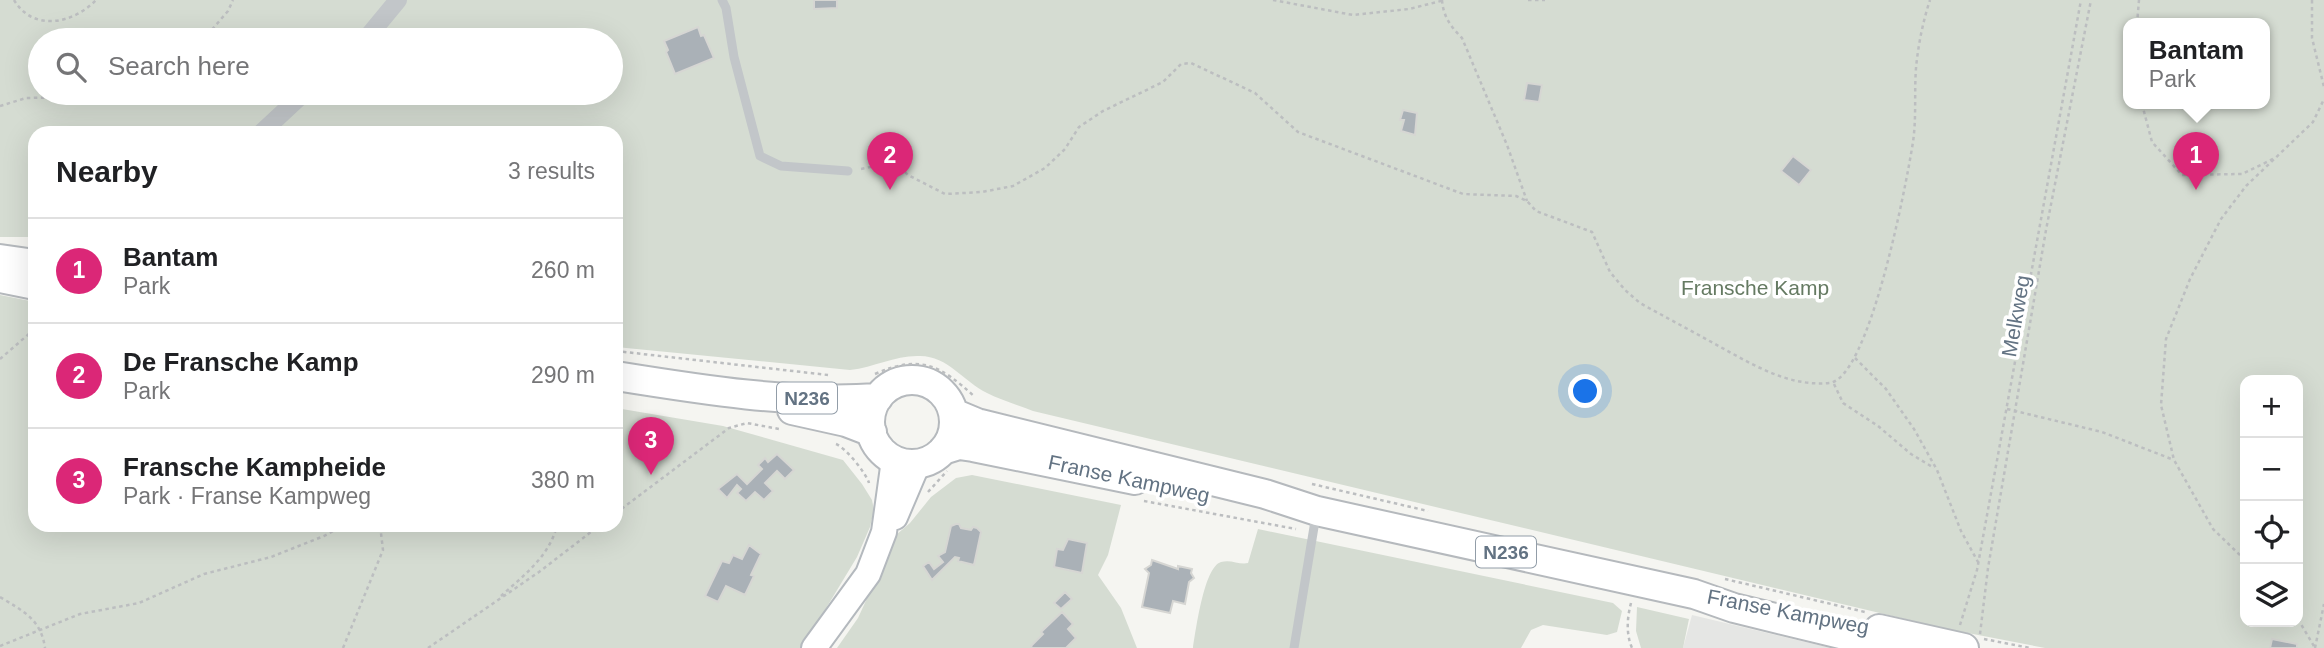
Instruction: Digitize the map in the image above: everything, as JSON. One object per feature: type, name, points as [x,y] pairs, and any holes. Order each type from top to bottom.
[{"type":"main road","points":[[0,259],[28,263]]},
{"type":"main road","points":[[0,278],[28,284]]},
{"type":"main road","name":"N236","points":[[623,377],[736,395],[851,400],[878,398],[894,385],[919,381],[942,393],[953,413]]},
{"type":"main road","name":"N236","points":[[736,395],[784,409],[846,422],[872,432]]},
{"type":"main road","points":[[814,648],[869,574],[906,462],[884,454],[875,442],[871,415],[878,398]]},
{"type":"main road","points":[[948,458],[954,428],[953,413]]},
{"type":"main road","name":"Franse Kampweg","points":[[953,413],[978,423],[1251,491],[1317,511],[1694,594],[1734,608],[1898,648]]},
{"type":"main road","name":"Franse Kampweg","points":[[948,458],[959,445],[973,447],[1263,506],[1317,511]]},
{"type":"main road","name":"N236","points":[[906,462],[948,458]]},
{"type":"main road","name":"Franse Kampweg","points":[[1694,594],[1737,598],[1967,640]]},
{"type":"street","points":[[375,28],[398,0]]},
{"type":"street","points":[[269,126],[291,105]]},
{"type":"lane","points":[[722,0],[760,156],[781,166],[848,171]]},
{"type":"lane","points":[[1294,648],[1317,511]]},
{"type":"path","points":[[14,0],[20,11],[43,22],[68,20],[96,0]]},
{"type":"path","points":[[213,28],[228,11],[233,0]]},
{"type":"path","points":[[1273,0],[1353,15],[1409,9],[1443,0],[1442,10],[1452,28],[1462,38],[1507,145],[1527,201],[1536,211],[1592,232],[1610,272],[1640,303],[1766,372],[1811,383],[1833,383],[1845,374],[1856,358],[1869,325],[1900,214],[1916,119],[1916,68],[1930,0]]},
{"type":"path","points":[[1528,0],[1545,0]]},
{"type":"path","points":[[2030,648],[1967,640],[1978,562],[2081,0]]},
{"type":"path","name":"Melkweg","points":[[1967,640],[1985,609],[1988,568],[2046,230],[2091,0]]},
{"type":"path","points":[[2138,18],[2139,0]]},
{"type":"path","points":[[2312,0],[2312,38],[2324,88]]},
{"type":"path","points":[[848,171],[894,162],[908,175],[945,194],[982,192],[1013,186],[1045,169],[1065,149],[1079,127],[1103,111],[1163,82],[1181,64],[1191,63],[1255,93],[1298,132],[1463,194],[1516,197],[1527,201]]},
{"type":"path","points":[[0,106],[28,98]]},
{"type":"path","points":[[2240,555],[2213,529],[2174,460],[2161,405],[2166,339],[2190,279],[2221,219],[2246,186],[2313,122],[2324,99]]},
{"type":"path","points":[[2143,109],[2152,142],[2182,175],[2242,174],[2276,158]]},
{"type":"path","points":[[0,359],[28,335]]},
{"type":"path","points":[[1856,358],[1886,389],[1914,429],[1937,470],[1961,531],[1978,562]]},
{"type":"path","points":[[1833,383],[1843,403],[1937,470]]},
{"type":"path","points":[[2006,409],[2102,432],[2174,460]]},
{"type":"path","points":[[623,508],[729,428],[747,423],[783,430]]},
{"type":"path","points":[[829,442],[842,446],[867,476]]},
{"type":"path","points":[[928,492],[948,458]]},
{"type":"path","points":[[0,646],[80,614],[139,603],[204,574],[271,557],[331,532]]},
{"type":"path","points":[[343,648],[383,550],[381,532]]},
{"type":"path","points":[[493,603],[541,559],[555,532]]},
{"type":"path","points":[[428,648],[539,572],[591,532]]},
{"type":"path","points":[[1632,648],[1628,640],[1627,617],[1636,581]]},
{"type":"path","points":[[0,597],[24,612],[40,629],[45,648]]},
{"type":"path","points":[[2315,648],[2324,604]]},
{"type":"path","points":[[2303,627],[2315,648]]},
{"type":"shaded area","points":[[1692,615],[1831,648],[1683,648]]},
{"type":"green space","name":"Fransche Kamp","points":[[0,0],[2324,0],[2324,648],[2045,648],[1947,629],[1033,411],[987,393],[947,365],[930,357],[902,357],[850,370],[623,348],[623,126],[28,126],[28,237],[0,237]]},
{"type":"green space","points":[[0,295],[28,301],[28,532],[623,532],[623,409],[723,426],[843,460],[872,500],[874,510],[857,557],[802,648],[0,648]]},
{"type":"green space","points":[[972,475],[1121,505],[1108,555],[1098,575],[1121,608],[1137,648],[837,648],[858,618],[896,535],[910,523],[931,497],[956,478]]},
{"type":"green space","points":[[1258,529],[1613,603],[1622,611],[1617,632],[1607,635],[1543,625],[1531,630],[1521,648],[1193,648],[1205,587],[1210,575],[1221,562],[1248,563]]},
{"type":"green space","points":[[1637,607],[1689,619],[1683,648],[1641,648],[1636,631]]},
{"type":"building","points":[[814,0],[837,0],[837,8],[814,9]]},
{"type":"building","points":[[698,27],[714,58],[675,74],[664,41]]},
{"type":"building","points":[[1527,83],[1542,85],[1539,102],[1524,100]]},
{"type":"building","points":[[1403,110],[1417,113],[1415,135],[1401,131]]},
{"type":"building","points":[[1793,156],[1811,170],[1799,185],[1781,171]]},
{"type":"building","points":[[777,454],[794,470],[785,479],[777,471],[765,483],[773,491],[764,500],[755,492],[746,501],[737,493],[741,489],[737,485],[727,498],[718,489],[737,474],[747,484],[762,469],[758,465],[765,458],[768,462]]},
{"type":"building","points":[[956,524],[971,530],[973,527],[977,528],[981,532],[974,565],[958,561],[959,558],[955,557],[932,580],[923,566],[929,562],[934,569],[943,562],[938,556],[945,552],[951,526]]},
{"type":"building","points":[[1068,539],[1087,543],[1082,573],[1054,567],[1057,549],[1063,550]]},
{"type":"building","points":[[749,545],[761,554],[745,595],[726,586],[718,602],[705,596],[722,561],[729,563],[733,555],[742,559]]},
{"type":"building","points":[[1152,560],[1178,569],[1178,566],[1192,569],[1194,578],[1189,582],[1185,604],[1173,601],[1170,613],[1142,607],[1149,573],[1145,569],[1151,565]]},
{"type":"building","points":[[1065,592],[1072,599],[1061,609],[1054,603]]},
{"type":"building","points":[[1062,612],[1073,624],[1068,629],[1076,638],[1066,648],[1032,648],[1043,634],[1041,632]]},
{"type":"building","points":[[2272,639],[2297,644],[2297,648],[2270,648]]},
{"type":"place","name":"De Fransche Kamp","points":[[890,190]]},
{"type":"place","name":"Bantam","points":[[2196,190]]},
{"type":"place","name":"Fransche Kampheide","points":[[651,475]]}]
